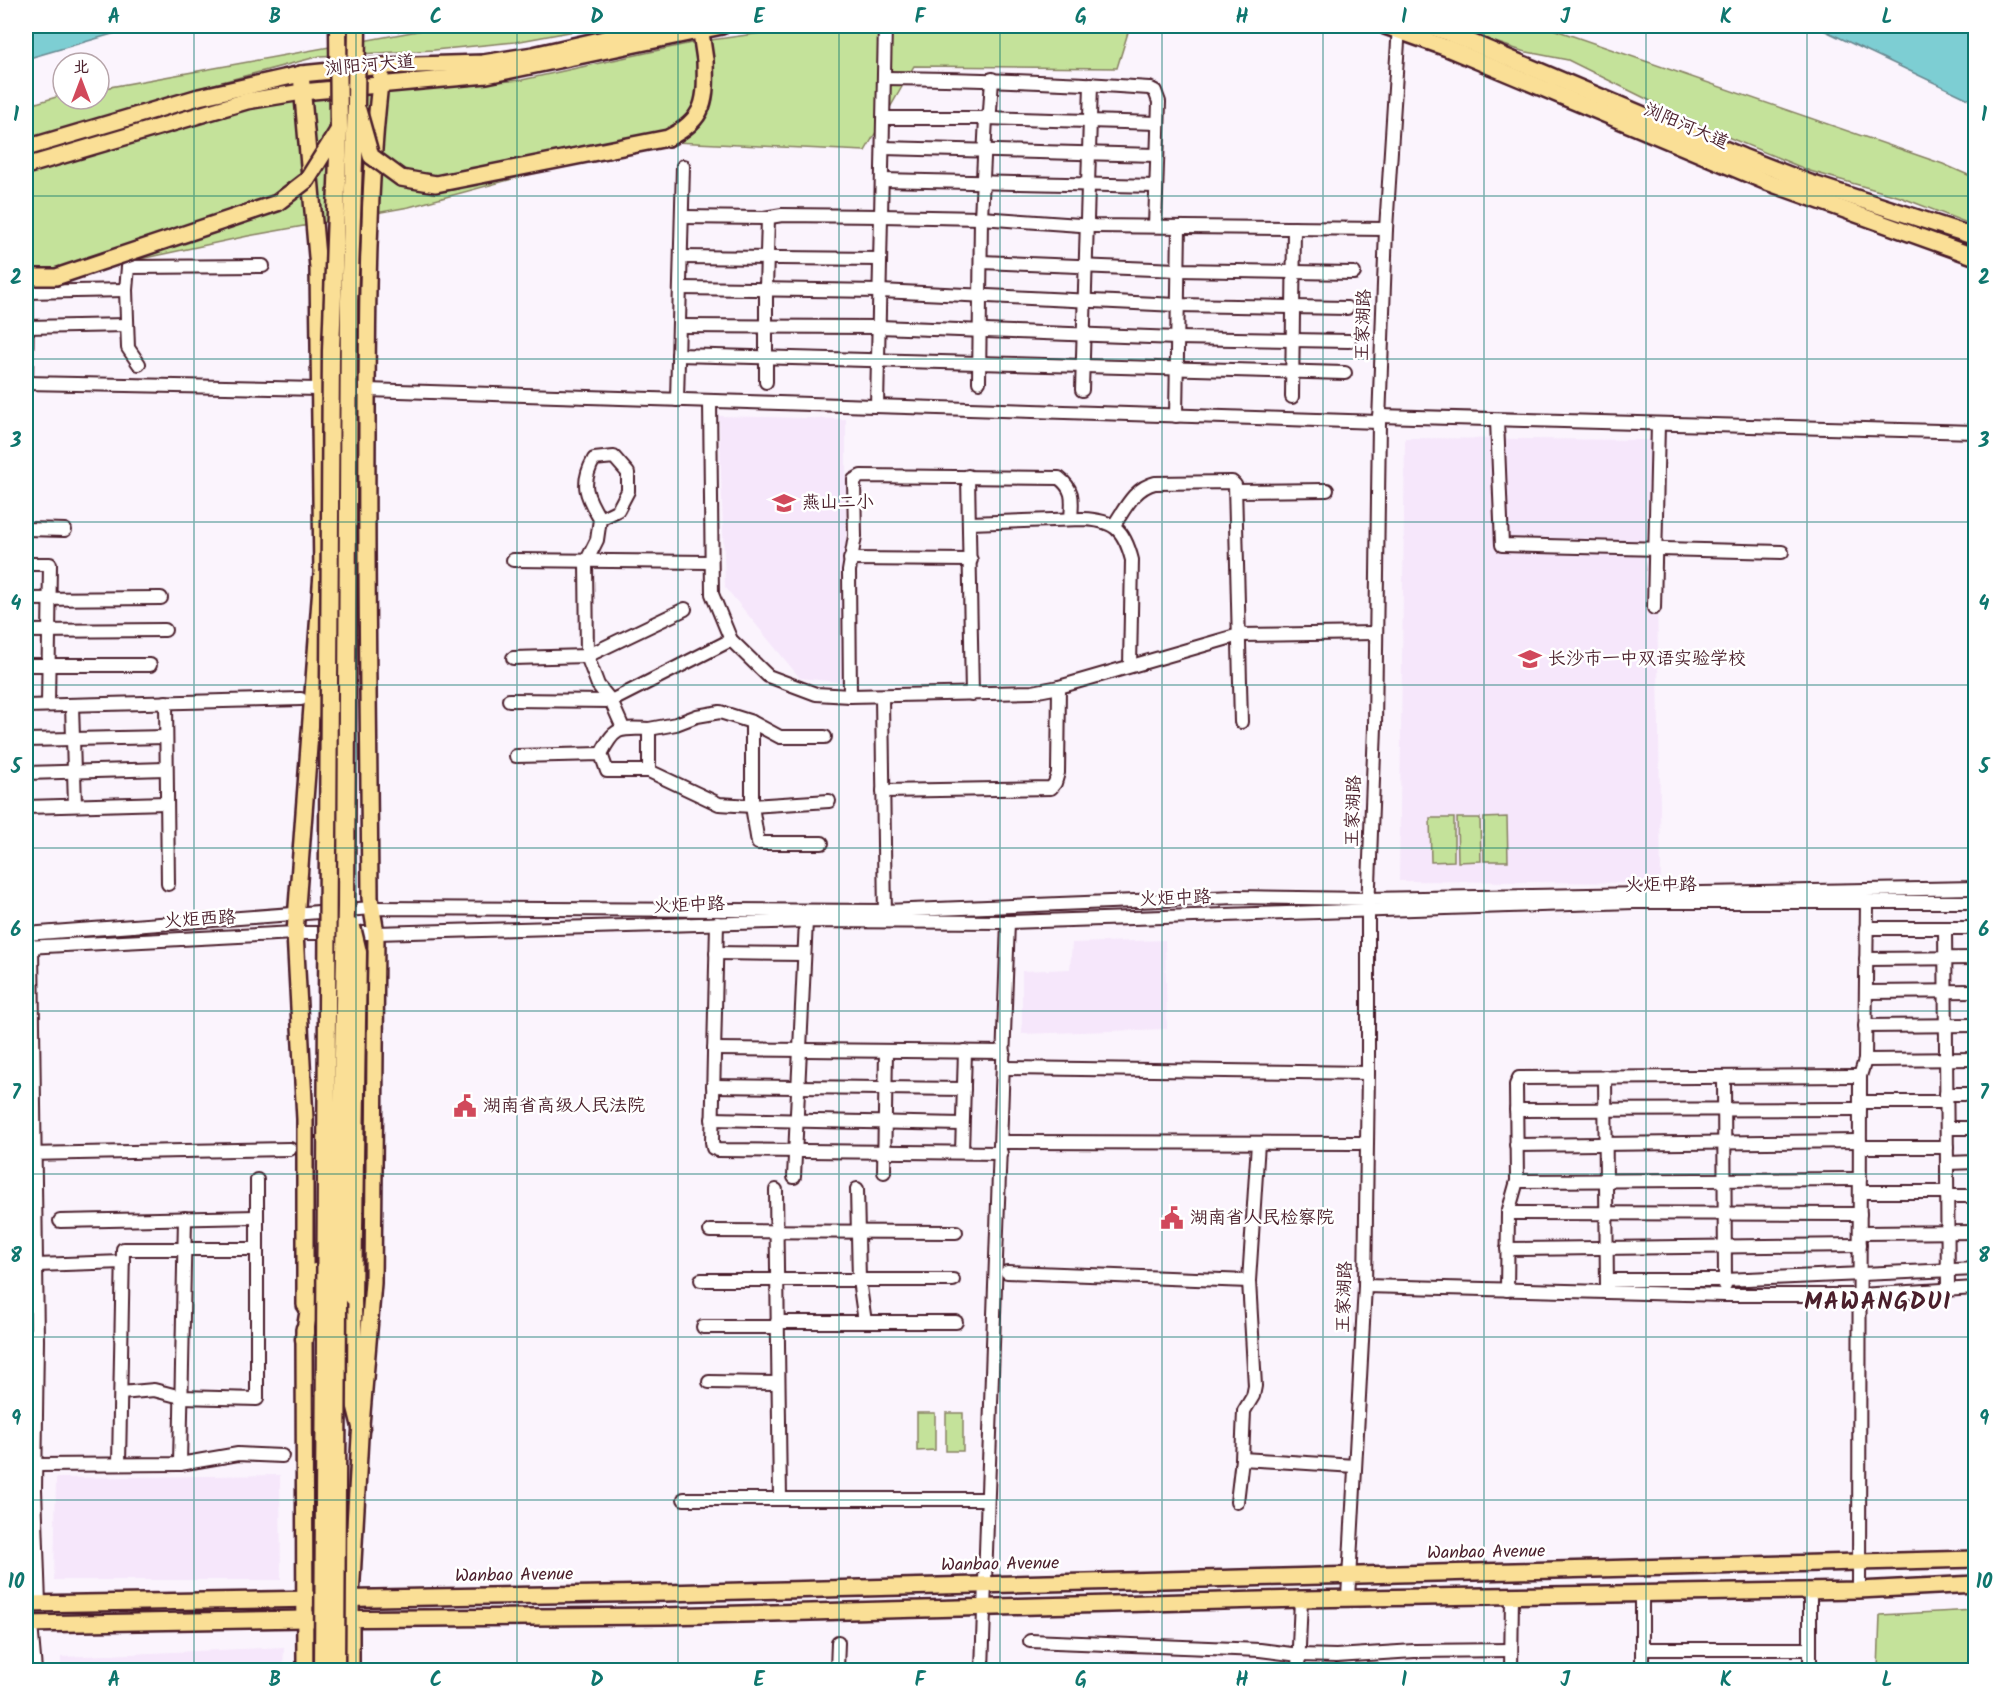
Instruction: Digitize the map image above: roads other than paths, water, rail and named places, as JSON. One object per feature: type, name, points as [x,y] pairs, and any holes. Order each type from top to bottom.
[{"type":"highway","points":[[323,1671],[331,351],[339,129],[338,26]]},
{"type":"highway","points":[[336,1671],[338,1299],[346,907],[349,301],[357,26]]},
{"type":"highway","points":[[346,907],[358,952],[353,1297],[354,1399],[361,1427]]},
{"type":"highway","points":[[304,1339],[315,1272],[318,967],[327,913]]},
{"type":"main road","name":"浏阳河大道","points":[[26,148],[199,98],[301,74],[382,66],[483,63],[533,55],[662,26]]},
{"type":"main road","name":"浏阳河大道","points":[[26,166],[248,101],[380,83],[488,75],[700,28],[722,26]]},
{"type":"main road","name":"浏阳河大道","points":[[1428,26],[1482,46],[1743,158],[1810,183],[1976,237]]},
{"type":"main road","name":"浏阳河大道","points":[[1394,27],[1767,182],[1976,257]]},
{"type":"main road","points":[[356,103],[371,156],[401,178],[436,184],[668,138],[689,126],[702,109],[706,91],[705,60],[700,28]]},
{"type":"main road","points":[[351,1671],[351,1597],[361,1427],[373,1283],[376,933],[372,908],[366,573],[367,390],[368,256],[382,66]]},
{"type":"main road","points":[[301,74],[318,268],[322,573],[295,933],[305,1119],[305,1671]]},
{"type":"main road","points":[[26,272],[32,277],[56,277],[277,203],[307,180],[339,129]]},
{"type":"main road","name":"Wanbao Avenue","points":[[32,1604],[664,1593],[1859,1564],[1976,1559]]},
{"type":"main road","points":[[28,1624],[664,1616],[1300,1599],[1859,1590],[1976,1584]]},
{"type":"street","points":[[877,406],[885,26]]},
{"type":"street","name":"王家湖路","points":[[1348,1598],[1365,1286],[1368,905],[1375,727],[1379,419],[1394,27]]},
{"type":"street","points":[[885,78],[992,79],[1149,88],[1155,91],[1159,102],[1155,226]]},
{"type":"street","points":[[979,382],[981,218],[986,118],[990,111],[992,79]]},
{"type":"street","points":[[1082,390],[1091,84]]},
{"type":"street","points":[[884,118],[986,118],[1158,123]]},
{"type":"street","points":[[883,148],[1157,155]]},
{"type":"street","points":[[677,400],[684,166]]},
{"type":"street","points":[[882,180],[1156,186]]},
{"type":"street","points":[[682,217],[881,216],[981,218],[1086,225],[1386,229]]},
{"type":"street","points":[[766,382],[765,289],[768,218]]},
{"type":"street","points":[[1176,416],[1179,227]]},
{"type":"street","points":[[1292,397],[1294,228]]},
{"type":"street","points":[[681,257],[880,259]]},
{"type":"street","points":[[981,262],[1178,270],[1354,273]]},
{"type":"street","points":[[138,364],[128,348],[126,290],[128,267],[263,266]]},
{"type":"street","points":[[680,288],[880,291],[1177,305],[1347,308]]},
{"type":"street","points":[[126,290],[26,292],[26,383],[367,390],[1176,416],[1497,420],[1976,432]]},
{"type":"street","points":[[26,327],[127,325]]},
{"type":"street","points":[[679,326],[879,327],[1177,338],[1349,341]]},
{"type":"street","points":[[678,355],[1345,373]]},
{"type":"street","points":[[710,401],[712,594],[731,640],[768,676],[816,694],[882,697],[1033,692],[1059,687],[1239,635],[1375,633]]},
{"type":"street","points":[[1497,420],[1502,545],[1782,552]]},
{"type":"street","points":[[1654,608],[1658,424]]},
{"type":"street","points":[[600,519],[618,510],[628,491],[628,473],[614,457],[594,459],[585,474],[588,498],[600,519],[597,540],[586,562],[587,657],[598,685],[611,701],[623,728]]},
{"type":"street","points":[[850,696],[850,559],[855,536],[854,480],[861,476],[1059,478],[1068,485],[1072,499],[1071,519]]},
{"type":"street","points":[[968,476],[972,694]]},
{"type":"street","points":[[1114,525],[1143,486],[1155,483],[1232,482],[1235,485],[1241,722]]},
{"type":"street","points":[[1236,491],[1327,490]]},
{"type":"street","points":[[970,524],[1099,519],[1114,525],[1129,546],[1132,560],[1130,666]]},
{"type":"street","points":[[26,529],[65,530]]},
{"type":"street","points":[[850,559],[971,560]]},
{"type":"street","points":[[513,560],[710,562]]},
{"type":"street","points":[[26,564],[50,564],[48,705]]},
{"type":"street","points":[[26,598],[161,597]]},
{"type":"street","points":[[513,658],[587,657],[685,609]]},
{"type":"street","points":[[26,632],[165,630]]},
{"type":"street","points":[[509,700],[611,701],[731,640]]},
{"type":"street","points":[[26,665],[150,665]]},
{"type":"street","points":[[883,791],[1051,788],[1058,773],[1059,687]]},
{"type":"street","points":[[882,697],[885,916],[1236,897],[1368,905],[1976,888]]},
{"type":"street","points":[[26,706],[301,699]]},
{"type":"street","points":[[166,702],[168,884]]},
{"type":"street","points":[[72,705],[75,805]]},
{"type":"street","points":[[825,737],[780,737],[752,722],[720,712],[649,729],[623,728],[609,739],[601,754],[607,771],[649,771],[719,804],[752,806],[830,801]]},
{"type":"street","points":[[752,722],[752,806],[758,843],[822,843]]},
{"type":"street","points":[[649,729],[649,771]]},
{"type":"street","points":[[26,740],[166,737]]},
{"type":"street","points":[[516,756],[601,754]]},
{"type":"street","points":[[26,773],[166,769]]},
{"type":"street","points":[[26,807],[166,803]]},
{"type":"street","points":[[1859,1590],[1860,1076],[1865,1060],[1867,902]]},
{"type":"street","name":"火炬中路","points":[[376,933],[806,921],[885,916],[1008,922],[1368,905],[1976,902]]},
{"type":"street","name":"火炬西路","points":[[27,941],[372,908],[885,916]]},
{"type":"street","points":[[794,1176],[806,921]]},
{"type":"street","points":[[981,1671],[1008,922]]},
{"type":"street","points":[[717,923],[712,1119],[713,1148],[718,1150],[962,1152],[1001,1147],[1359,1143]]},
{"type":"street","points":[[1866,928],[1976,928]]},
{"type":"street","points":[[1945,928],[1948,1290]]},
{"type":"street","name":"火炬西路","points":[[27,941],[295,933],[376,933]]},
{"type":"street","points":[[27,941],[30,1154],[36,1265],[31,1340],[36,1465],[30,1490],[32,1604]]},
{"type":"street","points":[[716,953],[803,954]]},
{"type":"street","points":[[1866,959],[1976,958]]},
{"type":"street","points":[[1866,992],[1976,991]]},
{"type":"street","points":[[1865,1026],[1976,1025]]},
{"type":"street","points":[[714,1049],[1004,1052]]},
{"type":"street","points":[[884,1172],[886,1051]]},
{"type":"street","points":[[962,1152],[965,1052]]},
{"type":"street","points":[[1865,1060],[1976,1059]]},
{"type":"street","points":[[1004,1068],[1368,1073]]},
{"type":"street","points":[[1507,1290],[1508,1213],[1516,1181],[1516,1082],[1519,1078],[1860,1076]]},
{"type":"street","points":[[1605,1077],[1607,1287]]},
{"type":"street","points":[[1724,1077],[1725,1295]]},
{"type":"street","points":[[713,1086],[964,1089]]},
{"type":"street","points":[[1516,1110],[1724,1109],[1860,1105],[1976,1094]]},
{"type":"street","points":[[712,1119],[963,1124]]},
{"type":"street","points":[[1947,1128],[1976,1128]]},
{"type":"street","points":[[1237,1502],[1244,1411],[1253,1396],[1255,1386],[1249,1281],[1258,1143]]},
{"type":"street","points":[[1516,1145],[1860,1144],[1947,1147]]},
{"type":"street","points":[[30,1154],[290,1149]]},
{"type":"street","points":[[1947,1163],[1976,1162]]},
{"type":"street","points":[[1516,1181],[1860,1179]]},
{"type":"street","points":[[121,1393],[154,1390],[181,1398],[256,1399],[257,1180]]},
{"type":"street","points":[[857,1189],[859,1280],[865,1322]]},
{"type":"street","points":[[776,1190],[780,1500]]},
{"type":"street","points":[[1860,1192],[1976,1196]]},
{"type":"street","points":[[1508,1213],[1860,1214]]},
{"type":"street","points":[[60,1221],[257,1217]]},
{"type":"street","points":[[180,1464],[185,1218]]},
{"type":"street","points":[[710,1231],[956,1232]]},
{"type":"street","points":[[1507,1249],[1725,1247],[1976,1232]]},
{"type":"street","points":[[119,1464],[123,1249],[257,1249]]},
{"type":"street","points":[[36,1265],[123,1262]]},
{"type":"street","points":[[1365,1286],[1507,1290],[1976,1269]]},
{"type":"street","points":[[1007,1272],[1249,1281]]},
{"type":"street","points":[[701,1280],[953,1280]]},
{"type":"street","points":[[1607,1287],[1725,1295],[1859,1295],[1976,1288]]},
{"type":"street","points":[[703,1327],[956,1322]]},
{"type":"street","points":[[709,1382],[778,1383]]},
{"type":"street","points":[[36,1465],[180,1464],[238,1454],[282,1456]]},
{"type":"street","points":[[1242,1459],[1355,1466]]},
{"type":"street","points":[[684,1500],[983,1500]]},
{"type":"street","points":[[1810,1590],[1810,1671]]},
{"type":"street","points":[[1642,1593],[1642,1671]]},
{"type":"street","points":[[1511,1671],[1512,1596]]},
{"type":"street","points":[[1298,1671],[1300,1599]]},
{"type":"street","points":[[28,1624],[35,1671]]},
{"type":"street","points":[[1030,1641],[1260,1650],[1299,1655],[1336,1656],[1414,1651],[1511,1650]]},
{"type":"street","points":[[837,1671],[838,1642]]},
{"type":"street","points":[[1642,1649],[1810,1649]]},
{"type":"water","points":[[26,26],[140,26],[51,51],[26,59]]},
{"type":"water","points":[[1815,26],[1975,26],[1975,102]]},
{"type":"place","name":"燕山二小","points":[[784,503]]},
{"type":"place","name":"长沙市一中双语实验学校","points":[[1530,659]]},
{"type":"place","name":"湖南省高级人民法院","points":[[465,1106]]},
{"type":"place","name":"湖南省人民检察院","points":[[1172,1218]]},
{"type":"district","name":"MAWANGDUI","points":[[1878,1302]]}]
